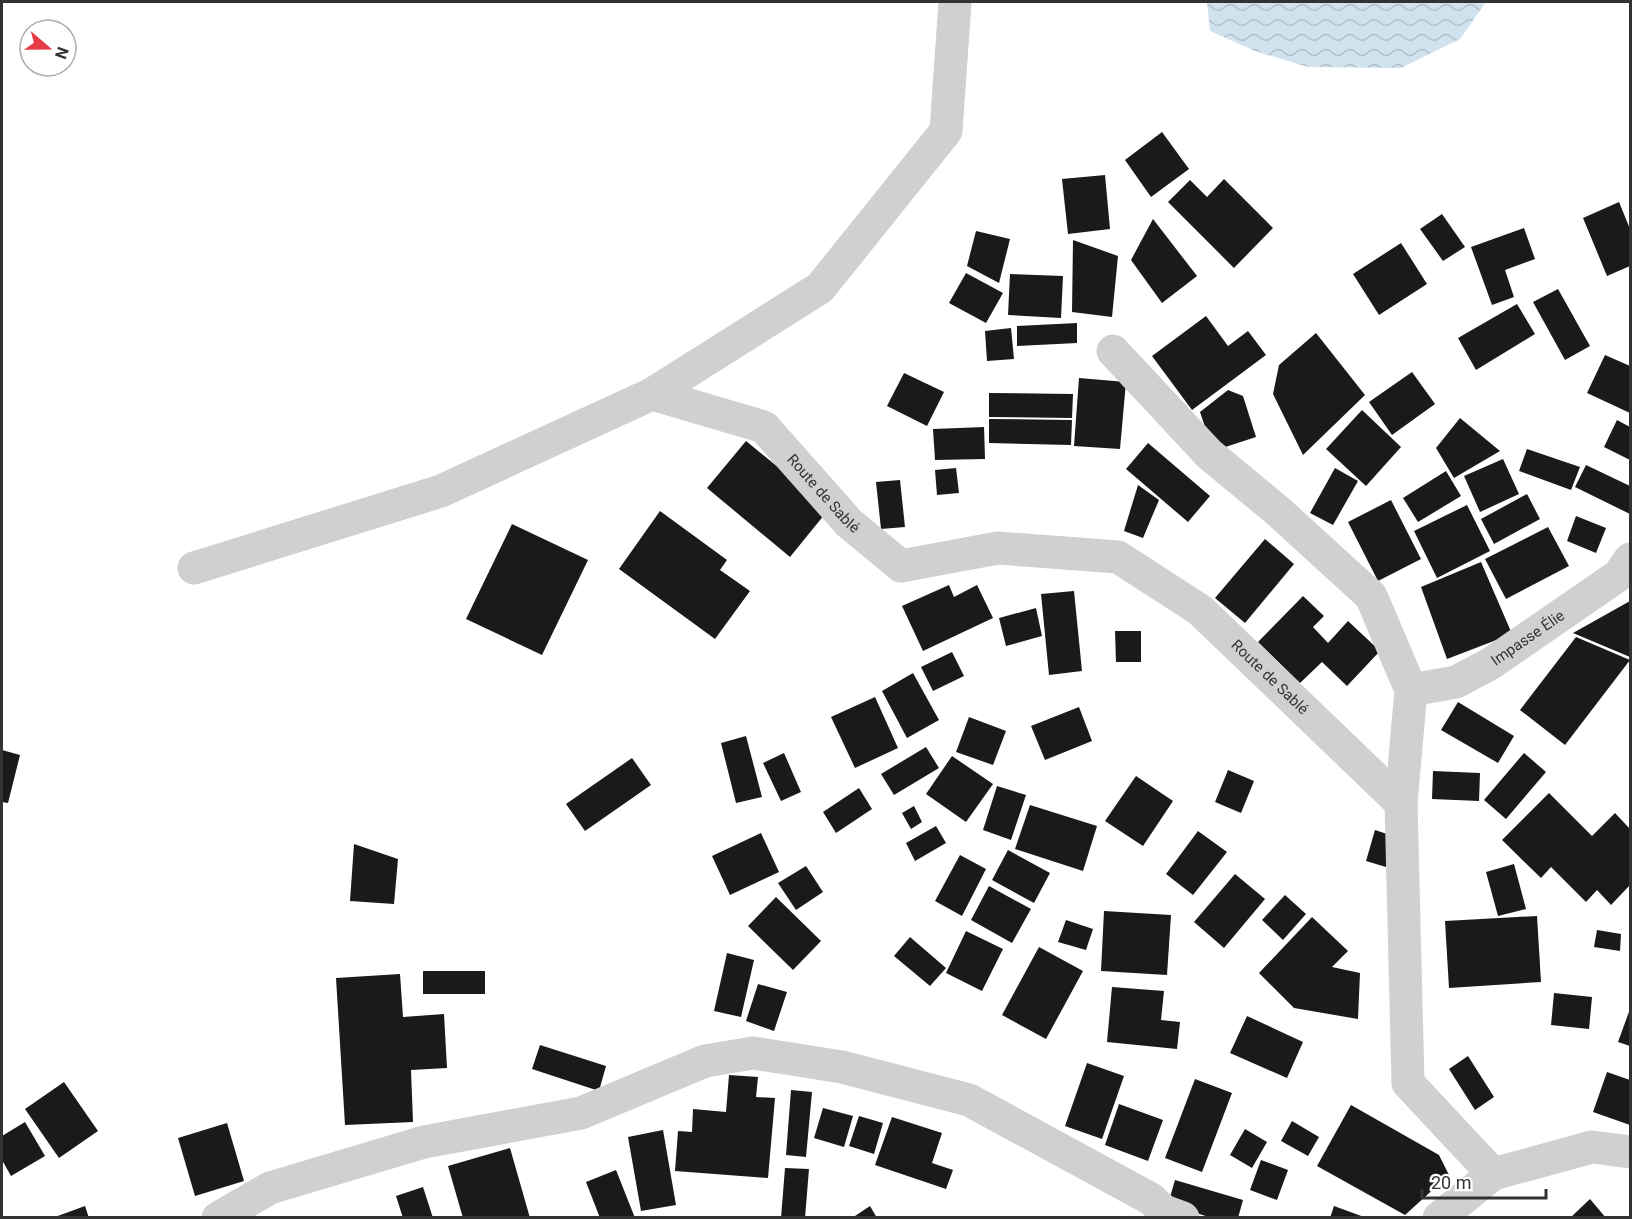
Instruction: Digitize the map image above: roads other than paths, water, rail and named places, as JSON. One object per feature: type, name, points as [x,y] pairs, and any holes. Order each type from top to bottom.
[{"type":"street","points":[[194,568],[441,491],[652,394],[820,288],[946,131],[955,2]]},
{"type":"street","points":[[1113,351],[1209,454],[1279,512],[1371,596],[1411,690],[1401,803],[1408,1083],[1493,1174]]},
{"type":"street","name":"Route de Sablé","points":[[652,394],[764,428],[849,523],[901,566],[998,548],[1118,556],[1200,610],[1401,803]]},
{"type":"street","name":"Impasse Élie","points":[[1411,690],[1456,681],[1490,664],[1619,575],[1630,559]]},
{"type":"street","points":[[218,1218],[270,1188],[424,1142],[581,1113],[705,1061],[753,1053],[842,1067],[969,1100],[1151,1199],[1164,1211],[1183,1218]]},
{"type":"street","points":[[1439,1218],[1493,1174],[1592,1147],[1630,1152]]},
{"type":"water","points":[[1207,2],[1486,2],[1460,39],[1401,68],[1308,67],[1255,51],[1210,31]]}]
